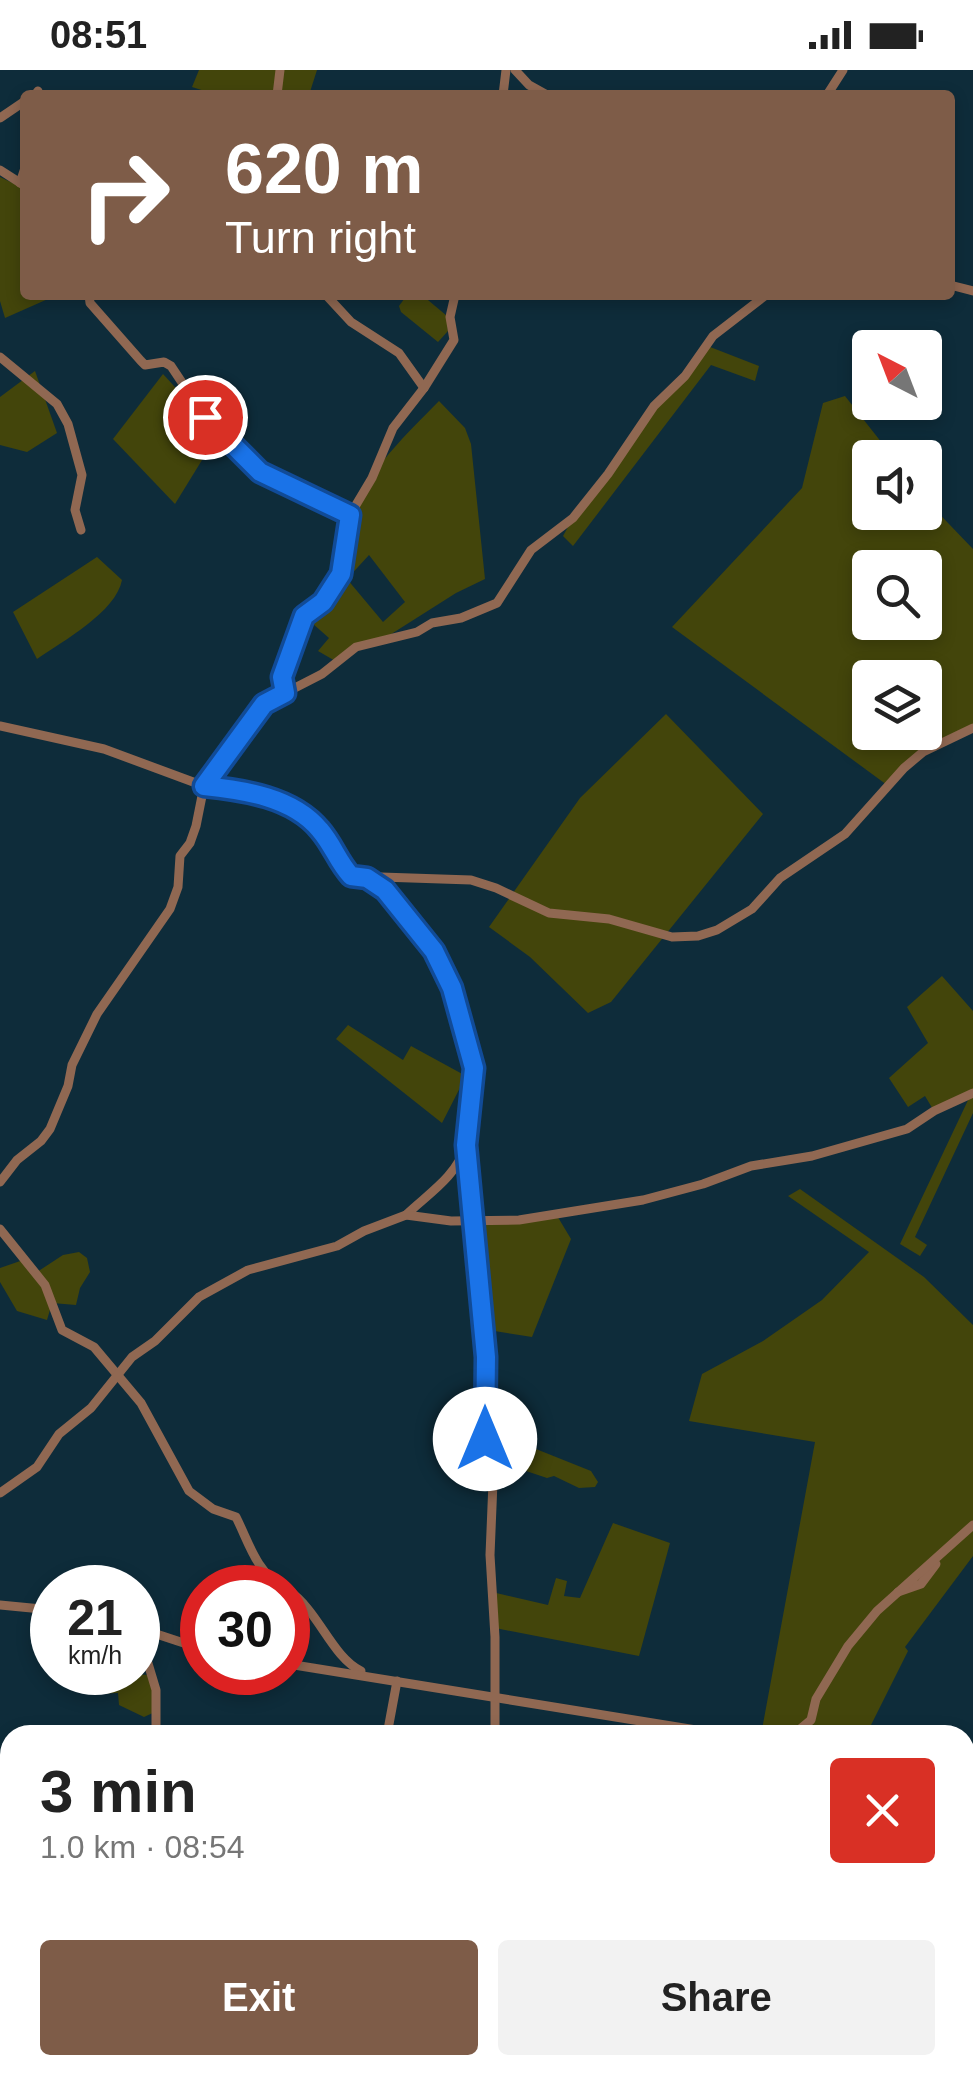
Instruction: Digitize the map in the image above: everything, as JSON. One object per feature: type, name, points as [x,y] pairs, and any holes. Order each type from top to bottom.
[{"type":"street","points":[[516,70],[538,90]]},
{"type":"street","points":[[90,300],[140,361],[171,366],[205,417],[260,472],[350,515]]},
{"type":"street","points":[[331,300],[351,322],[399,353],[424,388]]},
{"type":"street","points":[[285,693],[282,677],[304,616],[323,602],[341,574],[350,515],[394,428],[454,340],[450,317],[454,300]]},
{"type":"street","points":[[0,1182],[16,1160],[50,1130],[72,1065],[110,990],[134,963],[170,909],[178,887],[180,856],[190,843],[204,786],[264,704],[322,674],[356,646],[417,632],[432,622],[461,618],[497,603],[531,550],[573,518],[654,406],[685,376],[705,345],[759,300]]},
{"type":"street","points":[[0,358],[63,412],[75,440],[82,475],[75,510],[81,530]]},
{"type":"street","points":[[0,726],[104,750],[204,786],[261,794],[316,825],[351,876],[470,880],[549,914],[608,919],[672,938],[716,930],[752,910],[780,878],[845,834],[923,752],[973,728]]},
{"type":"street","points":[[367,878],[385,890],[434,951],[452,988],[474,1068],[466,1145],[486,1357],[485,1439],[492,1482],[495,1725]]},
{"type":"street","points":[[406,1215],[451,1221],[518,1220],[643,1200],[751,1166],[812,1156],[907,1129],[973,1093]]},
{"type":"street","points":[[0,1493],[37,1467],[59,1434],[92,1408],[132,1358],[155,1342],[199,1297],[266,1263],[337,1246],[406,1215],[448,1179],[466,1145]]},
{"type":"street","points":[[0,1228],[45,1284],[62,1330],[94,1347],[141,1403],[189,1491],[213,1509],[236,1518],[259,1565]]},
{"type":"street","points":[[805,1725],[848,1646],[896,1593],[973,1525]]},
{"type":"street","points":[[0,1605],[30,1608]]},
{"type":"street","points":[[310,1611],[346,1661],[372,1677]]},
{"type":"street","points":[[310,1667],[665,1725]]},
{"type":"street","points":[[388,1725],[397,1681]]},
{"type":"street","points":[[156,1695],[156,1725]]},
{"type":"shaded area","points":[[199,70],[317,70],[311,90],[192,87]]},
{"type":"shaded area","points":[[0,177],[20,187],[20,300],[46,300],[5,318],[0,301]]},
{"type":"shaded area","points":[[403,300],[428,300],[447,316],[448,331],[438,342],[401,312],[399,306]]},
{"type":"shaded area","points":[[705,345],[759,366],[755,381],[711,365],[573,546],[563,536],[573,518],[654,406],[672,391]]},
{"type":"shaded area","points":[[35,371],[57,433],[27,452],[0,445],[0,397]]},
{"type":"shaded area","points":[[163,374],[218,434],[175,504],[113,439]]},
{"type":"shaded area","points":[[845,396],[852,405],[852,420],[864,420],[880,440],[852,440],[852,530],[942,530],[942,517],[973,549],[973,728],[942,744],[942,660],[852,660],[852,750],[932,750],[887,785],[672,627],[802,488],[823,403]]},
{"type":"shaded area","points":[[439,401],[465,428],[471,444],[485,579],[385,638],[356,647],[337,662],[318,651],[329,638],[304,616],[331,591],[337,580],[350,516],[368,483],[389,454]],"holes":[[[369,555],[405,602],[383,622],[347,579]]]},
{"type":"shaded area","points":[[97,557],[122,580],[118,592],[87,625],[37,659],[13,612]]},
{"type":"shaded area","points":[[666,714],[763,814],[611,1002],[588,1013],[530,957],[489,927],[580,798]]},
{"type":"shaded area","points":[[942,976],[973,1011],[973,1113],[915,1237],[927,1245],[920,1256],[900,1244],[970,1096],[934,1111],[925,1096],[908,1107],[889,1078],[928,1043],[907,1007]]},
{"type":"shaded area","points":[[348,1025],[403,1060],[411,1046],[466,1076],[442,1123],[336,1039]]},
{"type":"shaded area","points":[[800,1189],[924,1277],[973,1325],[973,1556],[905,1647],[908,1651],[871,1725],[763,1725],[815,1442],[689,1421],[702,1374],[763,1341],[822,1300],[869,1252],[788,1196]]},
{"type":"shaded area","points":[[556,1214],[571,1239],[532,1337],[482,1329],[471,1220]]},
{"type":"shaded area","points":[[79,1252],[87,1258],[90,1272],[76,1305],[52,1303],[47,1320],[17,1311],[0,1282],[0,1268],[26,1259],[37,1272],[63,1255]]},
{"type":"shaded area","points":[[516,1441],[591,1471],[598,1482],[595,1487],[579,1488],[554,1476],[547,1478],[508,1465],[503,1454],[506,1444]]},
{"type":"shaded area","points":[[613,1523],[670,1543],[639,1656],[495,1628],[492,1592],[548,1605],[556,1578],[567,1581],[564,1596],[580,1598]]},
{"type":"shaded area","points":[[118,1695],[155,1695],[157,1711],[144,1717],[119,1705]]},
{"type":"route","points":[[205,417],[260,472],[350,515],[341,574],[323,602],[304,616],[282,677],[285,693],[264,704],[230,745],[204,786],[261,794],[316,825],[351,876],[367,878],[385,890],[444,968],[474,1068],[466,1145],[486,1357],[485,1439]]}]
